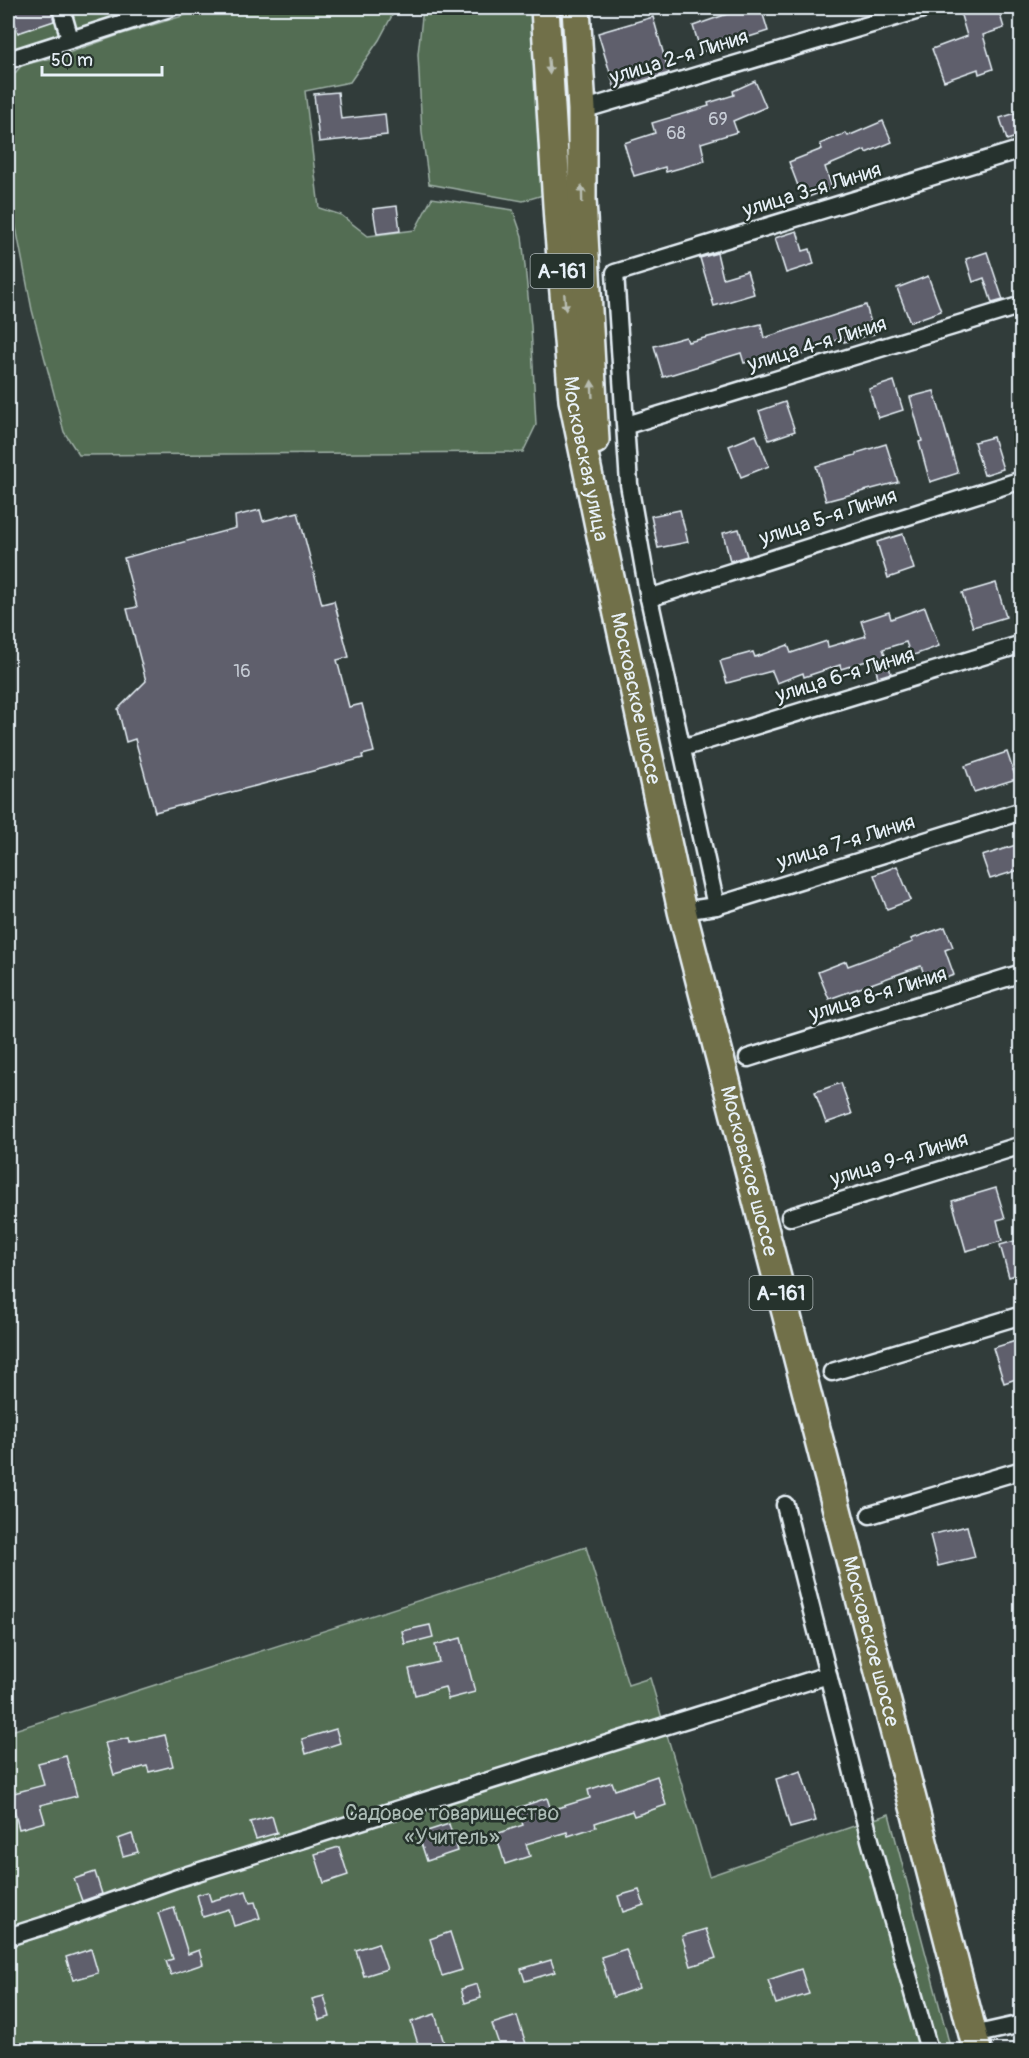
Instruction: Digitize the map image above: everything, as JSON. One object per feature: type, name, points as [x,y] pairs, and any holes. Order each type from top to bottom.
[{"type":"highway","name":"Московская улица","points":[[545,8],[558,222],[573,400],[600,531]]},
{"type":"highway","name":"Московская улица","points":[[576,8],[582,110],[582,199],[600,531]]},
{"type":"highway","name":"Московское шоссе","points":[[600,531],[682,911],[975,2043]]},
{"type":"street","points":[[61,8],[70,39]]},
{"type":"street","points":[[8,60],[170,8]]},
{"type":"street","name":"улица 2-я Линия","points":[[582,110],[926,8]]},
{"type":"street","name":"улица 3-я Линия","points":[[627,425],[615,273],[1022,149]]},
{"type":"street","name":"улица 4-я Линия","points":[[627,425],[1022,305]]},
{"type":"street","points":[[627,425],[629,484],[649,598],[716,906]]},
{"type":"street","name":"улица 5-я Линия","points":[[649,598],[1022,480]]},
{"type":"street","name":"улица 6-я Линия","points":[[682,748],[1022,644]]},
{"type":"street","name":"улица 7-я Линия","points":[[682,911],[716,906],[1022,811]]},
{"type":"street","name":"улица 8-я Линия","points":[[748,1058],[1022,973]]},
{"type":"street","name":"улица 9-я Линия","points":[[790,1217],[1022,1145]]},
{"type":"street","points":[[832,1372],[1022,1315]]},
{"type":"street","points":[[870,1515],[1022,1470]]},
{"type":"street","points":[[785,1505],[870,1839],[929,2050]]},
{"type":"street","points":[[8,1937],[175,1879],[828,1676]]},
{"type":"street","points":[[975,2043],[1022,2024]]},
{"type":"green space","points":[[8,8],[147,8],[8,54]]},
{"type":"green space","points":[[209,8],[396,8],[379,40],[350,82],[305,91],[319,208],[341,215],[368,236],[415,230],[432,198],[513,210],[522,236],[531,326],[536,425],[523,452],[79,455],[64,432],[32,310],[8,186],[8,81],[22,65],[57,57],[119,35]]},
{"type":"green space","points":[[423,8],[532,8],[543,195],[523,201],[429,184],[422,133],[418,54]]},
{"type":"green space","name":"Садовое товарищество «Учитель»","points":[[586,1547],[628,1685],[650,1678],[709,1876],[889,1814],[951,2050],[8,2050],[8,1732]]},
{"type":"building","points":[[10,8],[51,8],[54,21],[18,33]]},
{"type":"building","points":[[732,8],[761,8],[768,31],[701,52],[693,26],[733,12]]},
{"type":"building","points":[[975,8],[998,8],[1004,28],[983,35],[993,69],[979,74],[978,69],[944,81],[932,49],[967,36],[960,12]]},
{"type":"building","points":[[653,17],[669,73],[615,89],[598,33]]},
{"type":"building","points":[[755,81],[766,107],[733,121],[737,132],[701,143],[705,161],[666,172],[665,167],[634,176],[624,143],[655,133],[652,123],[709,106],[708,103],[734,95],[733,91]]},
{"type":"building","points":[[338,92],[341,119],[385,114],[387,135],[319,142],[314,94]]},
{"type":"building","points":[[1022,111],[1022,135],[1007,140],[1000,118]]},
{"type":"building","points":[[883,121],[892,142],[866,153],[865,150],[825,167],[832,188],[803,199],[789,162],[822,149],[820,144],[846,133],[848,136]]},
{"type":"building","points":[[397,206],[400,231],[377,234],[373,209]]},
{"type":"building","points":[[797,231],[803,251],[810,249],[814,264],[786,273],[775,238]]},
{"type":"building","points":[[987,252],[1003,300],[992,303],[984,278],[973,282],[966,259]]},
{"type":"building","points":[[717,253],[723,278],[747,271],[754,294],[714,306],[700,258]]},
{"type":"building","points":[[928,276],[941,311],[910,322],[897,288]]},
{"type":"building","points":[[866,305],[874,334],[844,342],[843,338],[778,362],[776,354],[744,363],[741,353],[663,377],[654,346],[686,337],[688,342],[761,324],[764,338]]},
{"type":"building","points":[[894,381],[903,410],[878,418],[869,389]]},
{"type":"building","points":[[934,391],[958,473],[930,482],[910,397]]},
{"type":"building","points":[[785,402],[795,431],[769,440],[759,411]]},
{"type":"building","points":[[756,435],[769,466],[741,477],[729,446]]},
{"type":"building","points":[[993,437],[1003,469],[984,475],[974,442]]},
{"type":"building","points":[[886,444],[898,482],[826,501],[816,466]]},
{"type":"building","points":[[260,510],[263,521],[298,512],[322,604],[334,601],[349,657],[337,660],[349,707],[362,704],[374,752],[362,755],[363,758],[155,812],[135,739],[126,742],[118,709],[146,681],[127,609],[137,607],[124,558],[236,528],[235,516]]},
{"type":"building","points":[[680,510],[688,542],[658,548],[651,516]]},
{"type":"building","points":[[739,529],[747,556],[730,561],[723,533]]},
{"type":"building","points":[[903,534],[914,569],[888,578],[877,542]]},
{"type":"building","points":[[996,583],[1006,617],[973,627],[962,593]]},
{"type":"building","points":[[925,607],[939,646],[911,656],[906,642],[883,649],[891,673],[878,677],[873,659],[841,669],[840,665],[804,677],[803,673],[777,683],[772,671],[727,683],[720,661],[753,652],[755,657],[788,645],[791,653],[827,641],[828,647],[866,636],[861,621],[889,612],[891,619]]},
{"type":"building","points":[[1007,752],[1016,779],[974,792],[965,766]]},
{"type":"building","points":[[1022,843],[1022,869],[990,879],[982,856]]},
{"type":"building","points":[[897,866],[911,900],[887,909],[874,875]]},
{"type":"building","points":[[945,927],[953,947],[945,950],[954,975],[928,984],[921,966],[829,999],[818,972],[846,961],[848,966],[913,942],[911,939]]},
{"type":"building","points":[[841,1083],[852,1114],[826,1123],[815,1092]]},
{"type":"building","points":[[996,1188],[1005,1218],[997,1220],[1002,1241],[966,1251],[952,1201]]},
{"type":"building","points":[[1022,1239],[1022,1273],[1009,1277],[1000,1245]]},
{"type":"building","points":[[1019,1340],[1022,1347],[1022,1377],[1004,1383],[993,1348]]},
{"type":"building","points":[[967,1526],[975,1557],[938,1566],[930,1535]]},
{"type":"building","points":[[430,1625],[433,1637],[405,1644],[402,1631]]},
{"type":"building","points":[[461,1638],[475,1692],[448,1699],[445,1687],[415,1695],[409,1669],[439,1662],[435,1645]]},
{"type":"building","points":[[336,1729],[340,1743],[306,1754],[302,1739]]},
{"type":"building","points":[[165,1735],[173,1766],[149,1772],[147,1766],[114,1775],[105,1743],[129,1738],[130,1743]]},
{"type":"building","points":[[66,1756],[77,1796],[40,1805],[45,1822],[19,1829],[10,1794],[44,1785],[38,1763]]},
{"type":"building","points":[[801,1771],[816,1821],[790,1828],[776,1779]]},
{"type":"building","points":[[657,1776],[666,1805],[634,1816],[632,1811],[595,1823],[596,1827],[568,1836],[567,1832],[526,1844],[530,1856],[505,1864],[496,1834],[523,1825],[517,1808],[547,1798],[551,1810],[590,1798],[588,1790],[612,1782],[615,1790]]},
{"type":"building","points":[[272,1816],[277,1833],[256,1839],[250,1822]]},
{"type":"building","points":[[449,1824],[457,1851],[427,1861],[418,1834]]},
{"type":"building","points":[[132,1834],[138,1852],[123,1856],[118,1839]]},
{"type":"building","points":[[339,1847],[348,1875],[324,1883],[315,1854]]},
{"type":"building","points":[[95,1872],[102,1894],[82,1901],[74,1879]]},
{"type":"building","points":[[639,1890],[644,1905],[623,1912],[618,1896]]},
{"type":"building","points":[[246,1891],[250,1903],[255,1902],[260,1918],[234,1926],[229,1909],[203,1917],[197,1895],[208,1892],[211,1901]]},
{"type":"building","points":[[174,1908],[188,1954],[199,1950],[203,1964],[171,1975],[166,1961],[173,1959],[158,1913]]},
{"type":"building","points":[[706,1929],[716,1958],[691,1966],[682,1936]]},
{"type":"building","points":[[450,1932],[462,1970],[442,1976],[430,1939]]},
{"type":"building","points":[[378,1943],[387,1969],[364,1976],[356,1950]]},
{"type":"building","points":[[91,1949],[98,1973],[73,1980],[66,1957]]},
{"type":"building","points":[[626,1949],[639,1988],[613,1997],[601,1957]]},
{"type":"building","points":[[551,1960],[555,1972],[525,1981],[521,1969]]},
{"type":"building","points":[[801,1969],[809,1994],[776,2004],[768,1980]]},
{"type":"building","points":[[477,1984],[481,1998],[465,2003],[461,1989]]},
{"type":"building","points":[[324,1996],[330,2017],[319,2020],[312,1999]]},
{"type":"building","points":[[435,2014],[444,2043],[420,2050],[411,2022]]},
{"type":"building","points":[[517,2016],[528,2050],[501,2050],[492,2024]]}]
